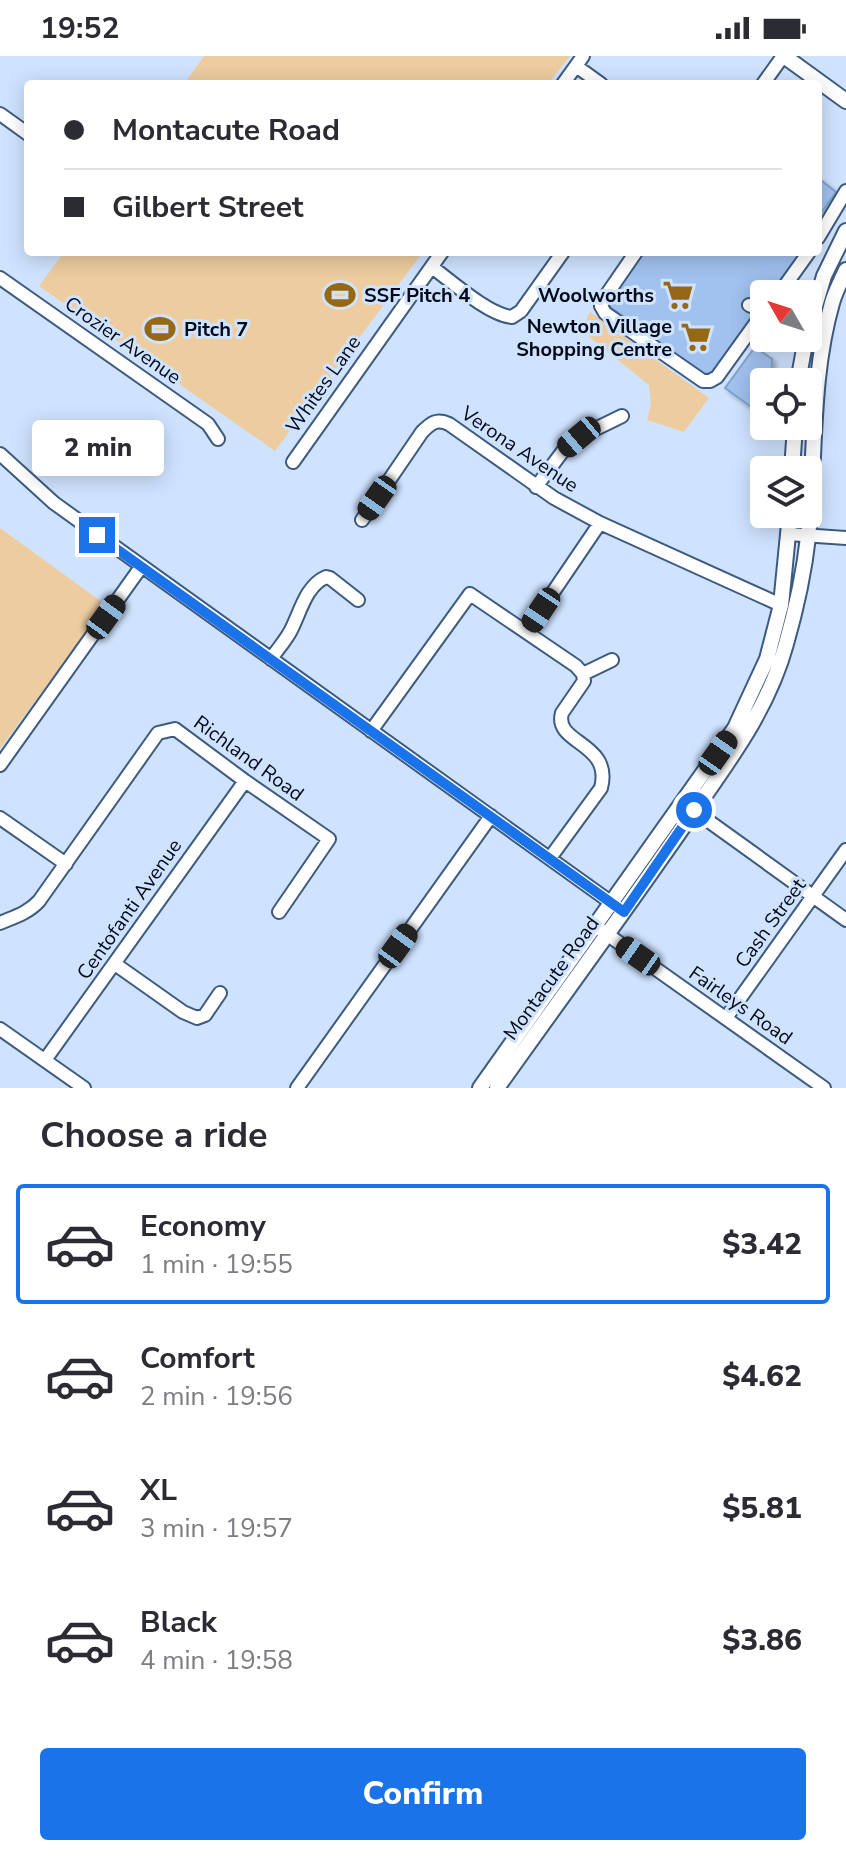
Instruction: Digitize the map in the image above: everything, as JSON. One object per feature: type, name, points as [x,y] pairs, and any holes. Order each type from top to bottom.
[{"type":"main road","points":[[784,56],[817,80]]},
{"type":"main road","points":[[822,84],[846,101]]},
{"type":"main road","points":[[822,283],[844,234]]},
{"type":"main road","name":"Montacute Road","points":[[689,806],[745,738],[763,704],[787,643],[803,573],[808,534],[815,395],[832,302],[846,270]]},
{"type":"main road","name":"Montacute Road","points":[[480,1088],[618,908],[689,806],[735,728],[767,659],[781,605],[789,528]]},
{"type":"main road","name":"Montacute Road","points":[[497,1088],[601,930]]},
{"type":"street","points":[[766,80],[784,56]]},
{"type":"street","points":[[566,80],[580,61],[597,80]]},
{"type":"street","points":[[0,114],[24,131]]},
{"type":"street","points":[[822,232],[846,191]]},
{"type":"street","points":[[822,235],[844,234]]},
{"type":"street","name":"Whites Lane","points":[[293,462],[439,256]]},
{"type":"street","points":[[432,267],[491,310],[512,317],[521,311],[560,256]]},
{"type":"street","points":[[633,256],[601,306],[605,313],[703,381],[717,377],[750,331]]},
{"type":"street","points":[[789,280],[806,256]]},
{"type":"street","name":"Crozier Avenue","points":[[0,278],[208,424],[218,439]]},
{"type":"street","points":[[822,318],[832,302]]},
{"type":"street","points":[[536,487],[563,451],[579,437],[622,416]]},
{"type":"street","name":"Verona Avenue","points":[[362,520],[422,432],[435,421],[441,421],[536,487],[600,523],[781,605]]},
{"type":"street","points":[[0,454],[54,503],[141,567],[618,908]]},
{"type":"street","points":[[526,632],[600,523]]},
{"type":"street","points":[[788,534],[846,538]]},
{"type":"street","points":[[0,765],[141,567]]},
{"type":"street","points":[[271,659],[291,631],[303,603],[323,578],[330,578],[358,600]]},
{"type":"street","points":[[371,731],[470,594],[576,666],[583,678]]},
{"type":"street","points":[[550,858],[601,788],[604,778],[594,753],[564,731],[560,717],[583,678],[612,660]]},
{"type":"street","name":"Richland Road","points":[[0,923],[32,908],[158,733],[175,729],[329,839],[279,912]]},
{"type":"street","name":"Centofanti Avenue","points":[[45,1060],[245,781]]},
{"type":"street","points":[[689,806],[846,920]]},
{"type":"street","points":[[297,1088],[491,816]]},
{"type":"street","points":[[0,818],[66,864]]},
{"type":"street","name":"Cash Street","points":[[726,1018],[846,850]]},
{"type":"street","name":"Fairleys Road","points":[[601,930],[824,1088]]},
{"type":"street","points":[[115,964],[183,1012],[197,1018],[205,1015],[220,993]]},
{"type":"street","points":[[0,1029],[84,1088]]},
{"type":"shaded area","points":[[204,56],[570,56],[551,80],[187,80]]},
{"type":"shaded area","points":[[61,256],[420,256],[275,451],[39,286]]},
{"type":"shaded area","points":[[590,312],[709,398],[684,432],[647,420],[651,404],[649,385],[589,337],[586,324]]},
{"type":"shaded area","points":[[0,528],[106,605],[0,749]]},
{"type":"building","points":[[822,181],[836,192],[822,211]]},
{"type":"building","name":"Newton Village Shopping Centre","points":[[637,256],[800,256],[782,280],[750,280],[750,322],[712,373],[703,374],[609,306],[618,283]]},
{"type":"building","points":[[751,352],[762,352],[772,359],[772,368],[750,368],[750,406],[725,388]]},
{"type":"place","name":"SSF Pitch 4","points":[[340,295]]},
{"type":"place","name":"Woolworths","points":[[678,295]]},
{"type":"place","name":"Pitch 7","points":[[160,329]]},
{"type":"place","name":"Newton Village Shopping Centre","points":[[696,337]]},
{"type":"route","points":[[97,535],[624,912],[694,810]]}]
